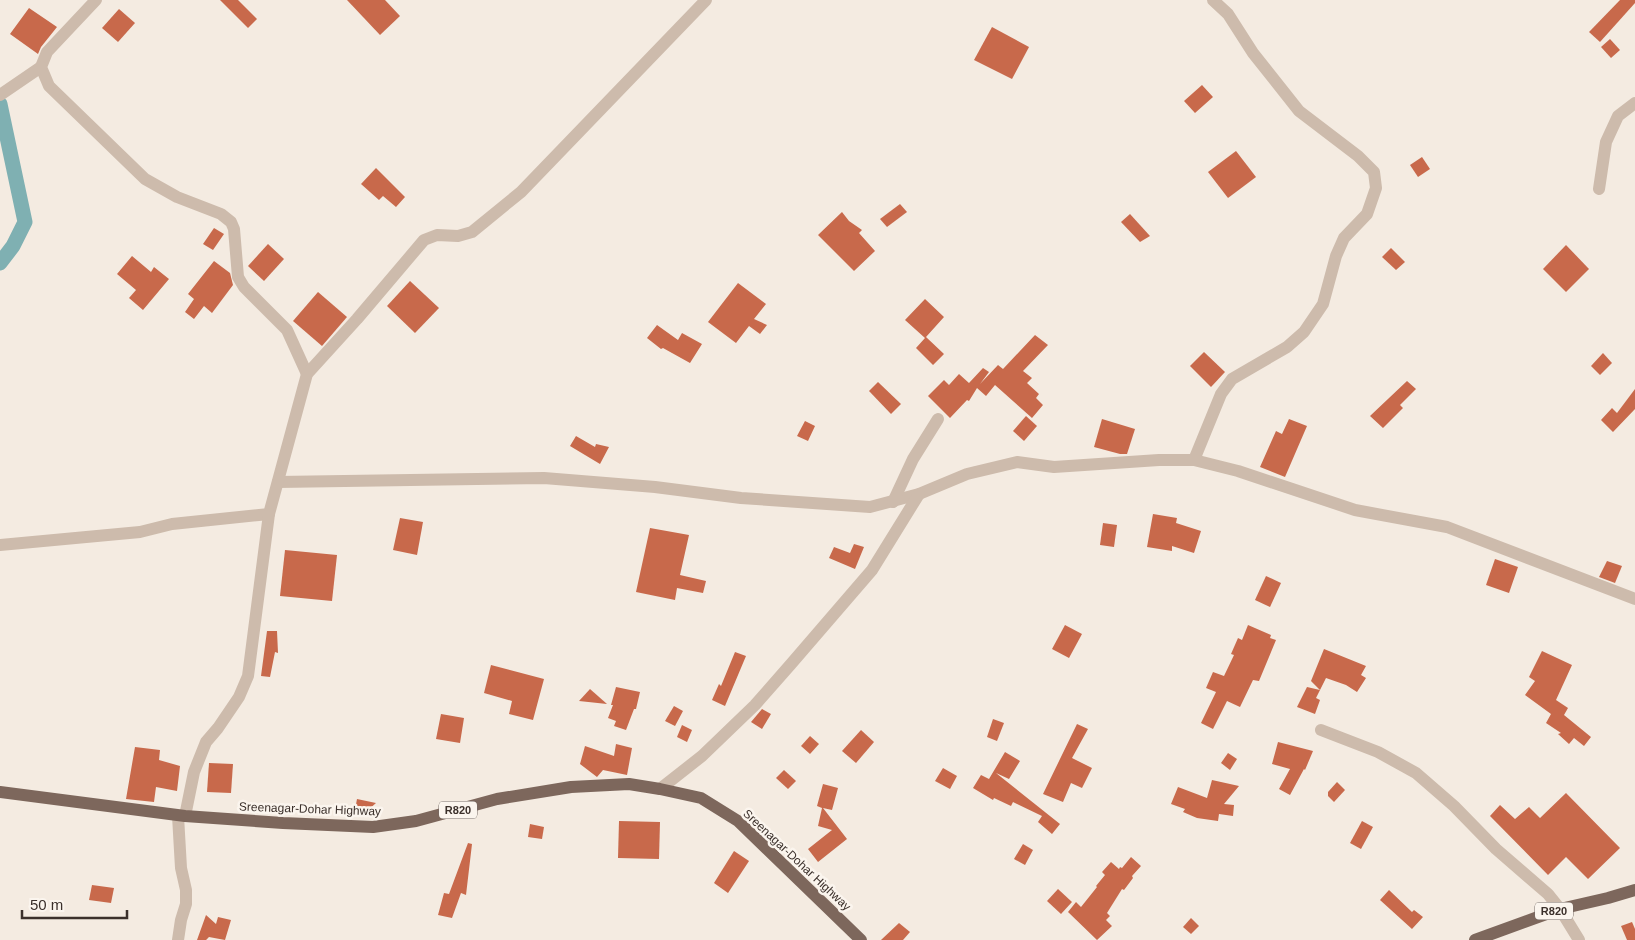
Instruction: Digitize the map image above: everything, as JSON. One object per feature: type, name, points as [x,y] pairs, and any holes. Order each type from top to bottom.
[{"type":"main road","name":"Sreenagar-Dohar Highway","points":[[0,792],[181,816],[283,824],[373,827],[416,821],[498,799],[571,787],[629,784],[660,789],[700,798],[738,821],[861,940]]},
{"type":"main road","name":"R820","points":[[1476,940],[1560,909],[1635,890]]},
{"type":"street","points":[[0,95],[41,67],[47,52],[96,0]]},
{"type":"street","points":[[180,939],[181,920],[186,904],[186,890],[181,868],[181,816],[194,772],[206,742],[239,697],[248,676],[269,514],[307,374],[424,240],[437,235],[458,236],[472,232],[521,192],[706,0]]},
{"type":"street","points":[[1194,460],[1221,394],[1232,379],[1287,347],[1304,332],[1323,304],[1336,256],[1344,238],[1368,214],[1376,188],[1374,172],[1358,156],[1299,110],[1253,53],[1228,14],[1213,0]]},
{"type":"street","points":[[41,67],[49,86],[145,179],[178,197],[221,214],[231,222],[234,229],[238,277],[244,287],[287,330],[307,374]]},
{"type":"street","points":[[1599,189],[1606,142],[1618,116],[1635,103]]},
{"type":"street","points":[[893,502],[913,459],[938,420]]},
{"type":"street","points":[[278,482],[544,478],[655,487],[751,499],[870,507],[919,494],[967,474],[1017,462],[1054,467],[1159,460],[1194,460],[1238,471],[1355,510],[1447,527],[1635,599]]},
{"type":"street","points":[[660,789],[702,756],[755,705],[792,664],[872,570],[919,494]]},
{"type":"street","points":[[0,545],[140,532],[172,524],[269,514]]},
{"type":"street","points":[[1321,730],[1378,752],[1416,774],[1454,806],[1496,849],[1548,894],[1560,909],[1579,940]]},
{"type":"building","points":[[220,0],[238,0],[257,19],[248,28]]},
{"type":"building","points":[[347,0],[385,0],[400,16],[380,35]]},
{"type":"building","points":[[1620,0],[1635,0],[1635,3],[1600,42],[1589,32]]},
{"type":"building","points":[[29,8],[57,27],[41,47],[38,54],[10,34]]},
{"type":"building","points":[[119,9],[135,23],[118,42],[102,28]]},
{"type":"building","points":[[992,27],[1029,47],[1012,79],[974,60]]},
{"type":"building","points":[[1610,39],[1620,50],[1611,58],[1601,47]]},
{"type":"building","points":[[1202,85],[1213,97],[1195,113],[1184,101]]},
{"type":"building","points":[[1236,151],[1256,177],[1228,198],[1208,172]]},
{"type":"building","points":[[1422,157],[1430,169],[1418,177],[1410,165]]},
{"type":"building","points":[[376,168],[405,197],[396,207],[383,196],[379,200],[361,184]]},
{"type":"building","points":[[900,204],[907,212],[887,227],[880,219]]},
{"type":"building","points":[[842,212],[849,221],[862,230],[859,233],[875,251],[854,271],[818,235]]},
{"type":"building","points":[[1130,214],[1150,236],[1140,242],[1121,222]]},
{"type":"building","points":[[214,228],[224,234],[213,250],[203,244]]},
{"type":"building","points":[[268,244],[284,259],[264,281],[248,266]]},
{"type":"building","points":[[1566,245],[1589,269],[1566,292],[1543,269]]},
{"type":"building","points":[[1391,248],[1405,262],[1396,270],[1382,257]]},
{"type":"building","points":[[132,256],[151,272],[154,267],[169,279],[143,310],[129,298],[136,290],[117,274]]},
{"type":"building","points":[[214,261],[230,273],[233,285],[212,313],[204,306],[194,319],[185,312],[194,299],[188,294]]},
{"type":"building","points":[[410,281],[439,308],[415,333],[387,306]]},
{"type":"building","points":[[738,283],[766,304],[754,319],[767,325],[760,334],[749,326],[736,343],[708,322]]},
{"type":"building","points":[[318,292],[347,317],[322,346],[293,321]]},
{"type":"building","points":[[925,299],[944,317],[926,337],[944,354],[933,365],[916,348],[925,338],[905,320]]},
{"type":"building","points":[[657,325],[678,340],[682,333],[702,344],[690,363],[663,348],[661,349],[647,338]]},
{"type":"building","points":[[1035,335],[1048,345],[1023,371],[1032,378],[1027,383],[1039,394],[1036,398],[1043,405],[1032,418],[995,385],[986,396],[977,388],[969,401],[967,400],[950,418],[928,396],[944,380],[949,385],[959,374],[969,383],[983,368],[989,372],[980,384],[998,365],[1003,369]]},
{"type":"building","points":[[1204,352],[1225,372],[1211,387],[1190,366]]},
{"type":"building","points":[[1603,353],[1612,363],[1600,375],[1591,366]]},
{"type":"building","points":[[1407,381],[1416,389],[1400,405],[1403,408],[1383,428],[1370,416]]},
{"type":"building","points":[[878,382],[901,404],[891,414],[869,391]]},
{"type":"building","points":[[1635,389],[1635,409],[1613,432],[1601,420],[1612,408],[1617,413]]},
{"type":"building","points":[[1026,416],[1037,426],[1024,441],[1013,431]]},
{"type":"building","points":[[1102,419],[1135,429],[1127,454],[1094,447]]},
{"type":"building","points":[[1289,419],[1307,426],[1285,477],[1260,467],[1276,431],[1282,434]]},
{"type":"building","points":[[805,421],[815,426],[808,441],[797,436]]},
{"type":"building","points":[[576,436],[595,447],[596,444],[609,447],[600,464],[570,446]]},
{"type":"building","points":[[1153,514],[1177,518],[1176,523],[1201,531],[1194,553],[1172,546],[1172,551],[1147,547]]},
{"type":"building","points":[[400,518],[423,522],[417,555],[393,550]]},
{"type":"building","points":[[1103,523],[1117,525],[1114,547],[1100,545]]},
{"type":"building","points":[[650,528],[689,535],[680,575],[706,581],[703,593],[677,588],[675,600],[636,592]]},
{"type":"building","points":[[854,544],[864,547],[855,569],[829,558],[834,547],[850,553]]},
{"type":"building","points":[[285,550],[337,555],[332,601],[280,596]]},
{"type":"building","points":[[1495,559],[1518,567],[1509,593],[1486,585]]},
{"type":"building","points":[[1607,561],[1622,566],[1615,583],[1599,577]]},
{"type":"building","points":[[1266,576],[1281,583],[1270,607],[1255,600]]},
{"type":"building","points":[[1065,625],[1082,634],[1069,658],[1052,649]]},
{"type":"building","points":[[1248,625],[1271,635],[1270,638],[1276,640],[1259,681],[1253,680],[1240,707],[1227,701],[1213,729],[1201,723],[1216,692],[1206,688],[1213,672],[1224,676],[1234,655],[1231,654],[1238,638],[1242,640]]},
{"type":"building","points":[[267,631],[277,631],[278,653],[275,652],[270,677],[261,676]]},
{"type":"building","points":[[1324,649],[1366,666],[1361,675],[1366,678],[1357,692],[1346,685],[1326,678],[1320,690],[1311,681]]},
{"type":"building","points":[[1542,651],[1572,665],[1556,700],[1568,708],[1564,715],[1591,737],[1584,746],[1574,738],[1569,744],[1558,734],[1561,733],[1546,723],[1551,714],[1525,695],[1535,681],[1529,677]]},
{"type":"building","points":[[735,652],[746,656],[725,706],[712,700],[719,684],[721,686]]},
{"type":"building","points":[[491,665],[544,679],[533,720],[509,714],[512,701],[484,693]]},
{"type":"building","points":[[616,687],[640,692],[636,709],[634,709],[626,730],[614,726],[616,721],[608,718],[613,705],[611,705]]},
{"type":"building","points":[[1307,687],[1320,690],[1316,698],[1320,700],[1315,714],[1297,707]]},
{"type":"building","points":[[590,689],[607,704],[579,701]]},
{"type":"building","points":[[674,706],[683,711],[675,726],[665,721]]},
{"type":"building","points":[[762,709],[771,714],[762,729],[751,722]]},
{"type":"building","points":[[441,714],[464,718],[460,743],[436,739]]},
{"type":"building","points":[[993,719],[1004,723],[997,741],[987,737]]},
{"type":"building","points":[[1077,724],[1088,729],[1072,758],[1092,768],[1082,788],[1071,783],[1063,802],[1043,794]]},
{"type":"building","points":[[682,725],[692,730],[687,742],[677,737]]},
{"type":"building","points":[[861,730],[874,742],[856,763],[842,751]]},
{"type":"building","points":[[810,736],[819,744],[810,754],[801,746]]},
{"type":"building","points":[[1278,742],[1313,751],[1305,770],[1290,795],[1279,789],[1290,769],[1272,764]]},
{"type":"building","points":[[616,744],[632,748],[627,775],[603,770],[597,777],[580,764],[585,746],[614,756]]},
{"type":"building","points":[[135,747],[160,750],[159,760],[180,766],[177,791],[156,787],[154,802],[126,799]]},
{"type":"building","points":[[1005,752],[1020,761],[1009,779],[996,773],[1060,824],[1052,834],[1038,822],[1042,816],[1013,802],[1011,806],[994,798],[993,800],[973,788],[981,775],[989,779]]},
{"type":"building","points":[[1228,753],[1237,759],[1230,770],[1221,763]]},
{"type":"building","points":[[209,763],[233,764],[231,793],[207,792]]},
{"type":"building","points":[[943,768],[957,776],[950,789],[935,781]]},
{"type":"building","points":[[784,770],[796,781],[788,789],[776,778]]},
{"type":"building","points":[[1212,780],[1239,786],[1224,804],[1234,805],[1233,816],[1219,814],[1218,821],[1197,818],[1183,812],[1185,809],[1171,804],[1178,787],[1207,798]]},
{"type":"building","points":[[1337,782],[1345,790],[1334,802],[1328,796],[1328,792]]},
{"type":"building","points":[[823,784],[838,788],[832,810],[823,808],[847,839],[818,862],[808,849],[832,830],[818,826],[822,808],[817,806]]},
{"type":"building","points":[[1566,793],[1620,848],[1588,879],[1566,857],[1548,875],[1490,816],[1500,805],[1515,819],[1529,807],[1540,818]]},
{"type":"building","points":[[357,799],[376,803],[366,812],[355,810]]},
{"type":"building","points":[[619,821],[660,822],[659,859],[618,858]]},
{"type":"building","points":[[1362,821],[1373,827],[1361,849],[1350,843]]},
{"type":"building","points":[[530,824],[544,827],[542,839],[528,837]]},
{"type":"building","points":[[468,843],[472,844],[466,895],[461,893],[452,918],[438,915],[444,893],[449,894]]},
{"type":"building","points":[[1023,844],[1033,850],[1025,865],[1014,859]]},
{"type":"building","points":[[734,851],[749,861],[728,893],[714,883]]},
{"type":"building","points":[[1131,857],[1141,866],[1132,876],[1133,878],[1124,890],[1122,889],[1107,913],[1110,916],[1106,920],[1112,926],[1097,940],[1068,912],[1076,902],[1081,907],[1105,875],[1102,872],[1111,862],[1119,869]]},
{"type":"building","points":[[92,885],[114,888],[111,903],[89,900]]},
{"type":"building","points":[[1058,889],[1072,902],[1061,914],[1047,901]]},
{"type":"building","points":[[1389,890],[1412,912],[1414,910],[1423,917],[1412,929],[1380,900]]},
{"type":"building","points":[[206,915],[216,924],[218,917],[231,920],[225,940],[209,937],[206,940],[197,940]]},
{"type":"building","points":[[1191,918],[1199,926],[1191,934],[1183,927]]},
{"type":"building","points":[[1632,922],[1635,929],[1635,940],[1627,940],[1621,926]]},
{"type":"building","points":[[899,923],[910,932],[903,940],[881,940]]},
{"type":"waterway","points":[[0,104],[25,222],[13,246],[0,263]]}]
